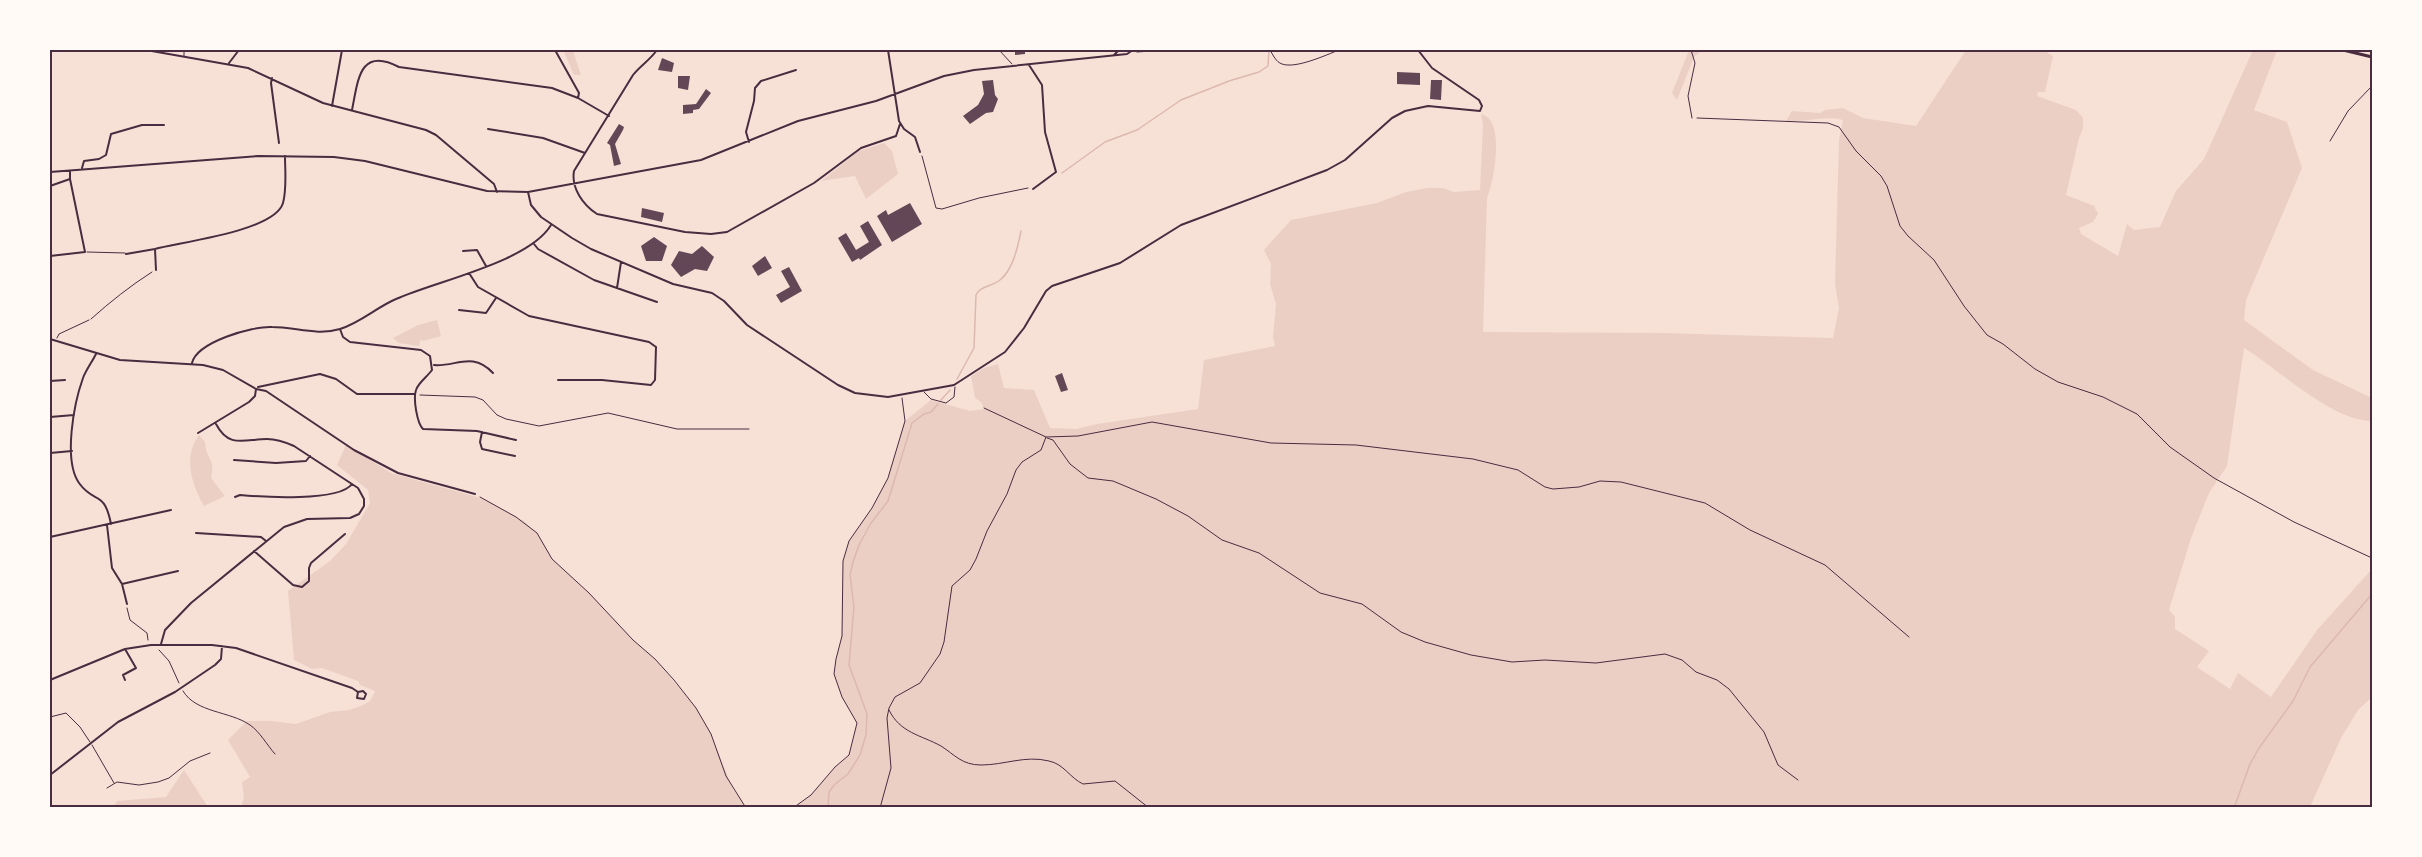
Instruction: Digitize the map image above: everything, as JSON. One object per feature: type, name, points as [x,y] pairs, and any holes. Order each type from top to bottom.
[{"type":"main road","points":[[2343,50],[2373,57]]},
{"type":"street","points":[[146,50],[255,70],[332,106],[431,132],[494,184],[497,192]]},
{"type":"street","points":[[228,64],[239,50]]},
{"type":"street","points":[[332,106],[342,50]]},
{"type":"street","points":[[555,50],[579,93],[578,98]]},
{"type":"street","points":[[657,50],[649,62],[633,75],[574,171],[574,183],[583,203],[603,216],[685,232],[711,234],[727,232],[814,183],[861,148],[896,136],[900,124],[888,50]]},
{"type":"street","points":[[1114,55],[1119,50]]},
{"type":"street","points":[[50,172],[219,158],[337,157],[365,161],[473,188],[497,192],[528,192],[691,163],[798,121],[895,95],[945,76],[1129,53],[1133,50]]},
{"type":"street","points":[[528,192],[534,210],[551,225],[591,249],[673,284],[712,293],[724,301],[747,325],[845,388],[865,395],[888,397],[901,395],[954,385],[1010,347],[1046,291],[1052,286],[1120,263],[1181,225],[1327,170],[1345,160],[1392,118],[1405,111],[1428,106],[1480,111],[1482,104],[1475,96],[1432,68],[1418,50]]},
{"type":"street","points":[[352,110],[361,70],[367,63],[375,61],[391,63],[399,67],[552,88],[578,98],[609,116]]},
{"type":"street","points":[[1029,64],[1042,85],[1045,132],[1056,172],[1033,189]]},
{"type":"street","points":[[749,141],[746,132],[757,84],[796,70]]},
{"type":"street","points":[[272,78],[279,143]]},
{"type":"street","points":[[900,124],[915,137],[920,152]]},
{"type":"street","points":[[82,169],[84,161],[99,159],[106,155],[111,134],[142,125],[164,125]]},
{"type":"street","points":[[488,129],[554,140],[585,153]]},
{"type":"street","points":[[126,254],[242,230],[280,208],[284,200],[285,156]]},
{"type":"street","points":[[50,256],[85,252],[70,170]]},
{"type":"street","points":[[50,186],[70,179]]},
{"type":"street","points":[[192,363],[196,354],[208,344],[258,328],[275,327],[316,332],[340,329],[400,297],[469,273],[534,244],[551,225]]},
{"type":"street","points":[[534,244],[538,249],[576,271],[657,302]]},
{"type":"street","points":[[155,249],[156,270]]},
{"type":"street","points":[[463,252],[477,250],[486,266]]},
{"type":"street","points":[[616,288],[621,262]]},
{"type":"street","points":[[469,273],[478,288],[537,319],[649,342],[656,346],[655,380],[651,385],[602,380],[558,380]]},
{"type":"street","points":[[459,310],[486,313],[496,298]]},
{"type":"street","points":[[340,329],[343,337],[350,342],[426,352],[430,356],[432,370],[419,385],[415,394],[418,421],[423,429],[482,432],[516,440]]},
{"type":"street","points":[[50,339],[129,362],[192,363],[223,370],[256,389],[266,391],[354,450],[398,473],[475,494]]},
{"type":"street","points":[[96,354],[83,380],[74,415],[72,451],[75,476],[83,488],[105,502],[111,524]]},
{"type":"street","points":[[433,365],[460,361],[471,362],[482,364],[493,374]]},
{"type":"street","points":[[256,389],[264,385],[320,374],[335,379],[357,394],[415,394]]},
{"type":"street","points":[[50,381],[65,380]]},
{"type":"street","points":[[198,434],[253,399],[256,389]]},
{"type":"street","points":[[50,417],[74,415]]},
{"type":"street","points":[[161,644],[165,630],[191,603],[284,527],[312,518],[350,518],[359,514],[364,506],[364,498],[360,490],[310,456],[283,441],[269,439],[236,441],[222,434],[216,424]]},
{"type":"street","points":[[482,432],[480,442],[482,448],[515,456]]},
{"type":"street","points":[[50,453],[72,451]]},
{"type":"street","points":[[234,460],[299,462],[306,461],[310,456]]},
{"type":"street","points":[[235,497],[240,495],[286,498],[317,495],[345,490],[352,484]]},
{"type":"street","points":[[50,537],[171,510]]},
{"type":"street","points":[[107,525],[112,568],[122,584],[127,604]]},
{"type":"street","points":[[196,533],[261,537],[266,541]]},
{"type":"street","points":[[254,551],[293,585],[302,587],[309,581],[311,562],[345,534]]},
{"type":"street","points":[[122,584],[178,572]]},
{"type":"street","points":[[50,680],[125,649],[161,644],[222,646],[273,660],[358,692]]},
{"type":"street","points":[[50,775],[118,722],[181,688],[218,662],[222,646]]},
{"type":"street","points":[[125,649],[135,668],[123,675],[125,680]]},
{"type":"lane","points":[[184,50],[184,57]]},
{"type":"lane","points":[[999,50],[1010,60],[1012,66]]},
{"type":"lane","points":[[1133,50],[1137,52],[1166,50]]},
{"type":"lane","points":[[1691,50],[1695,63],[1688,96],[1692,117]]},
{"type":"lane","points":[[2330,141],[2348,111],[2373,86]]},
{"type":"lane","points":[[85,252],[117,251],[126,254]]},
{"type":"lane","points":[[56,341],[60,334],[88,320]]},
{"type":"lane","points":[[923,391],[931,399],[946,403],[956,393],[954,385]]},
{"type":"lane","points":[[50,717],[62,712],[68,714],[80,727],[114,783]]},
{"type":"lane","points":[[107,788],[114,783],[139,785],[158,782],[168,778],[190,761],[210,753]]},
{"type":"path","points":[[1271,51],[1278,62],[1287,65],[1312,60],[1339,50]]},
{"type":"path","points":[[1692,117],[1828,123],[1839,127],[1856,151],[1887,186],[1900,226],[1934,260],[1964,306],[1987,334],[2035,369],[2058,382],[2103,398],[2137,414],[2170,447],[2214,478],[2294,522],[2373,558]]},
{"type":"path","points":[[920,152],[929,176],[936,208],[942,209],[1020,189],[1033,189]]},
{"type":"path","points":[[88,320],[114,297],[136,285],[156,270]]},
{"type":"path","points":[[415,394],[430,397],[475,397],[483,400],[497,415],[539,426],[608,413],[684,430],[749,429]]},
{"type":"path","points":[[793,807],[811,795],[835,767],[849,755],[852,748],[857,723],[842,698],[834,674],[842,636],[841,574],[849,541],[872,508],[888,478],[905,421],[901,395]]},
{"type":"path","points":[[984,408],[1053,440],[1080,474],[1088,478],[1113,481],[1156,499],[1188,516],[1222,540],[1259,553],[1320,593],[1362,604],[1401,632],[1425,642],[1471,655],[1512,662],[1551,660],[1596,663],[1665,654],[1682,660],[1696,672],[1717,680],[1729,689],[1764,732],[1776,762],[1798,780]]},
{"type":"path","points":[[1046,437],[1070,437],[1152,422],[1271,442],[1356,445],[1473,459],[1518,470],[1553,489],[1579,487],[1600,481],[1621,482],[1705,503],[1750,530],[1825,565],[1909,637]]},
{"type":"path","points":[[880,807],[891,768],[887,718],[889,708],[895,697],[920,683],[934,665],[944,642],[952,586],[970,570],[976,560],[987,531],[1007,495],[1016,470],[1022,462],[1041,450],[1046,437]]},
{"type":"path","points":[[475,494],[516,517],[537,533],[552,560],[589,593],[674,680],[696,708],[711,734],[726,776],[746,807]]},
{"type":"path","points":[[127,604],[130,620],[147,633],[148,642]]},
{"type":"path","points":[[156,647],[169,661],[181,688],[192,702],[226,713],[252,726],[275,753]]},
{"type":"path","points":[[889,708],[895,721],[907,730],[938,745],[965,763],[992,765],[1030,758],[1048,760],[1059,764],[1083,784],[1108,781],[1119,783],[1149,807]]},
{"type":"shaded area","points":[[1689,50],[1703,50],[1694,57],[1677,100],[1672,93]]},
{"type":"shaded area","points":[[1966,50],[2048,50],[2048,53],[2053,56],[2045,92],[2038,92],[2037,96],[2076,110],[2083,118],[2083,128],[2066,195],[2094,206],[2098,214],[2093,222],[2079,228],[2081,234],[2118,256],[2127,224],[2134,230],[2160,227],[2176,191],[2204,159],[2253,50],[2277,50],[2254,110],[2287,122],[2302,168],[2246,300],[2244,320],[2313,370],[2372,398],[2372,421],[2356,419],[2340,413],[2244,348],[2227,466],[2209,493],[2191,538],[2169,610],[2175,617],[2175,629],[2209,651],[2197,667],[2230,689],[2238,673],[2271,697],[2317,630],[2372,569],[2372,697],[2358,710],[2341,738],[2310,807],[793,808],[811,795],[835,767],[849,755],[857,723],[842,697],[834,674],[842,636],[843,561],[849,541],[872,508],[888,478],[905,421],[931,400],[970,411],[984,409],[982,403],[975,398],[971,376],[984,368],[998,364],[1004,388],[1034,390],[1050,428],[1076,429],[1198,409],[1204,360],[1275,346],[1273,337],[1276,304],[1270,284],[1271,264],[1264,250],[1291,220],[1377,203],[1406,192],[1427,188],[1443,188],[1454,192],[1480,190],[1483,124],[1481,114],[1489,118],[1496,138],[1495,165],[1487,198],[1483,332],[1665,333],[1833,338],[1839,308],[1835,284],[1839,140],[1843,120],[1831,118],[1786,121],[1792,111],[1820,113],[1825,110],[1843,108],[1863,118],[1916,126]]},
{"type":"shaded area","points":[[573,51],[581,75],[574,75],[564,52]]},
{"type":"shaded area","points":[[884,143],[892,151],[898,174],[866,199],[855,176],[821,181],[859,151]]},
{"type":"shaded area","points":[[437,320],[441,336],[423,341],[421,339],[419,346],[399,343],[393,338],[418,325]]},
{"type":"shaded area","points":[[199,435],[205,442],[211,462],[211,478],[225,496],[204,506],[192,479],[190,461],[194,443]]},
{"type":"shaded area","points":[[346,445],[391,473],[484,499],[524,521],[537,533],[552,559],[655,659],[696,708],[711,734],[733,789],[746,807],[241,807],[244,798],[242,782],[250,777],[228,740],[247,721],[296,724],[330,712],[349,710],[363,705],[370,701],[375,691],[360,685],[358,681],[322,668],[312,669],[294,660],[288,591],[330,561],[346,544],[370,503],[368,490],[337,465]]},
{"type":"shaded area","points":[[184,770],[208,807],[113,807],[117,801],[166,797]]},
{"type":"building","points":[[1015,50],[1025,50],[1025,54],[1015,55]]},
{"type":"building","points":[[662,58],[674,63],[672,72],[658,70]]},
{"type":"building","points":[[1397,72],[1420,73],[1420,85],[1397,84]]},
{"type":"building","points":[[678,76],[690,76],[688,90],[678,88]]},
{"type":"building","points":[[993,80],[995,95],[998,99],[993,112],[986,113],[970,124],[963,116],[978,105],[984,94],[982,81]]},
{"type":"building","points":[[1431,80],[1442,80],[1441,100],[1430,99]]},
{"type":"building","points":[[706,89],[711,93],[699,109],[693,110],[693,113],[683,114],[683,105],[696,104]]},
{"type":"building","points":[[619,124],[624,127],[615,144],[621,164],[614,166],[610,145],[607,143]]},
{"type":"building","points":[[910,203],[922,224],[892,242],[877,216],[886,210],[888,215]]},
{"type":"building","points":[[642,208],[664,213],[662,222],[641,217]]},
{"type":"building","points":[[868,221],[882,245],[860,260],[859,258],[852,262],[838,238],[846,233],[856,250],[869,242],[860,226]]},
{"type":"building","points":[[654,237],[667,246],[662,261],[646,261],[641,246]]},
{"type":"building","points":[[702,246],[714,257],[707,271],[695,269],[681,277],[671,265],[679,251],[692,254]]},
{"type":"building","points":[[765,256],[772,268],[758,276],[752,266]]},
{"type":"building","points":[[789,267],[802,291],[781,303],[776,295],[790,287],[781,271]]},
{"type":"building","points":[[1062,373],[1068,390],[1061,392],[1055,376]]},
{"type":"waterway","points":[[1062,173],[1105,142],[1137,130],[1181,100],[1259,72],[1268,66],[1269,50]]},
{"type":"waterway","points":[[957,379],[974,348],[976,295],[980,290],[1005,276],[1014,257],[1021,231]]},
{"type":"waterway","points":[[941,400],[950,390]]},
{"type":"waterway","points":[[828,808],[829,792],[848,774],[860,755],[866,735],[867,714],[849,665],[854,607],[850,575],[853,562],[871,523],[888,501],[912,423],[931,412],[938,404]]},
{"type":"waterway","points":[[2234,808],[2250,764],[2293,701],[2310,667],[2372,594]]}]
